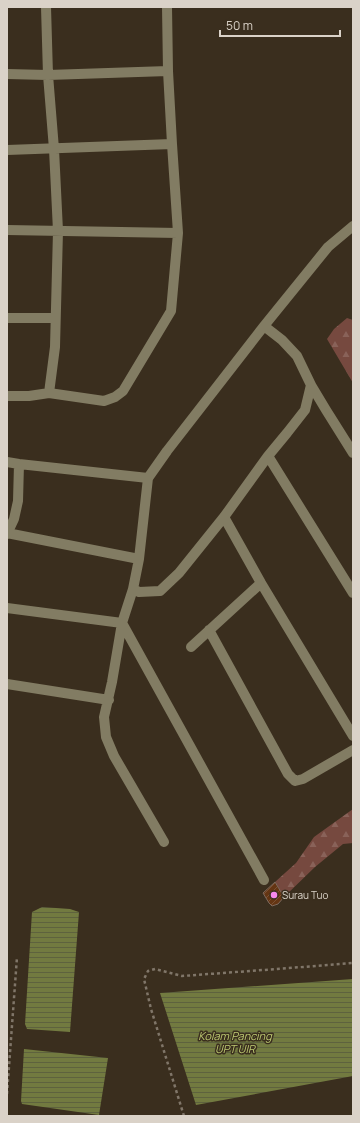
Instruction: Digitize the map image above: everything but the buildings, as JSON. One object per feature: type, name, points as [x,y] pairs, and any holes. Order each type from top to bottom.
[{"type":"street","points":[[46,7],[48,75],[54,149],[58,231],[54,347],[49,393]]},
{"type":"street","points":[[7,396],[29,396],[49,393],[104,401],[115,397],[124,391],[171,311],[178,233],[168,70],[167,7]]},
{"type":"street","points":[[7,74],[48,75],[168,70]]},
{"type":"street","points":[[7,150],[172,144]]},
{"type":"street","points":[[164,842],[114,756],[106,737],[104,717],[109,700],[122,622],[133,589],[139,559],[148,478],[167,451],[264,326],[328,247],[353,226]]},
{"type":"street","points":[[7,230],[178,233]]},
{"type":"street","points":[[7,318],[55,318]]},
{"type":"street","points":[[264,326],[282,340],[297,356],[326,410],[353,453]]},
{"type":"street","points":[[133,589],[140,592],[160,591],[179,573],[224,517],[268,456],[287,434],[304,410],[312,385]]},
{"type":"street","points":[[268,456],[353,593]]},
{"type":"street","points":[[7,462],[148,478]]},
{"type":"street","points":[[19,464],[18,501],[14,519],[7,533],[139,559]]},
{"type":"street","points":[[224,517],[261,583],[353,736]]},
{"type":"street","points":[[191,647],[261,583]]},
{"type":"street","points":[[7,608],[122,622]]},
{"type":"street","points":[[122,622],[264,880]]},
{"type":"street","points":[[209,630],[288,774],[295,781],[303,779],[353,750]]},
{"type":"street","points":[[7,684],[109,700]]},
{"type":"path","points":[[7,1094],[17,957]]},
{"type":"path","points":[[184,1116],[151,1009],[144,979],[148,971],[155,969],[182,976],[353,962]]},
{"type":"green space","points":[[347,318],[353,320],[353,383],[327,339],[334,329]]},
{"type":"green space","points":[[353,809],[353,843],[343,844],[315,867],[284,897],[275,882],[296,863],[314,837]]},
{"type":"water","points":[[42,907],[70,909],[79,912],[70,1032],[27,1029],[25,1024],[32,912]]},
{"type":"water","name":"Kolam Pancing UPT UIR","points":[[353,979],[353,1076],[196,1105],[160,993]]},
{"type":"water","points":[[24,1049],[108,1058],[99,1115],[22,1104]]},
{"type":"place","name":"Surau Tuo","points":[[274,895]]}]
